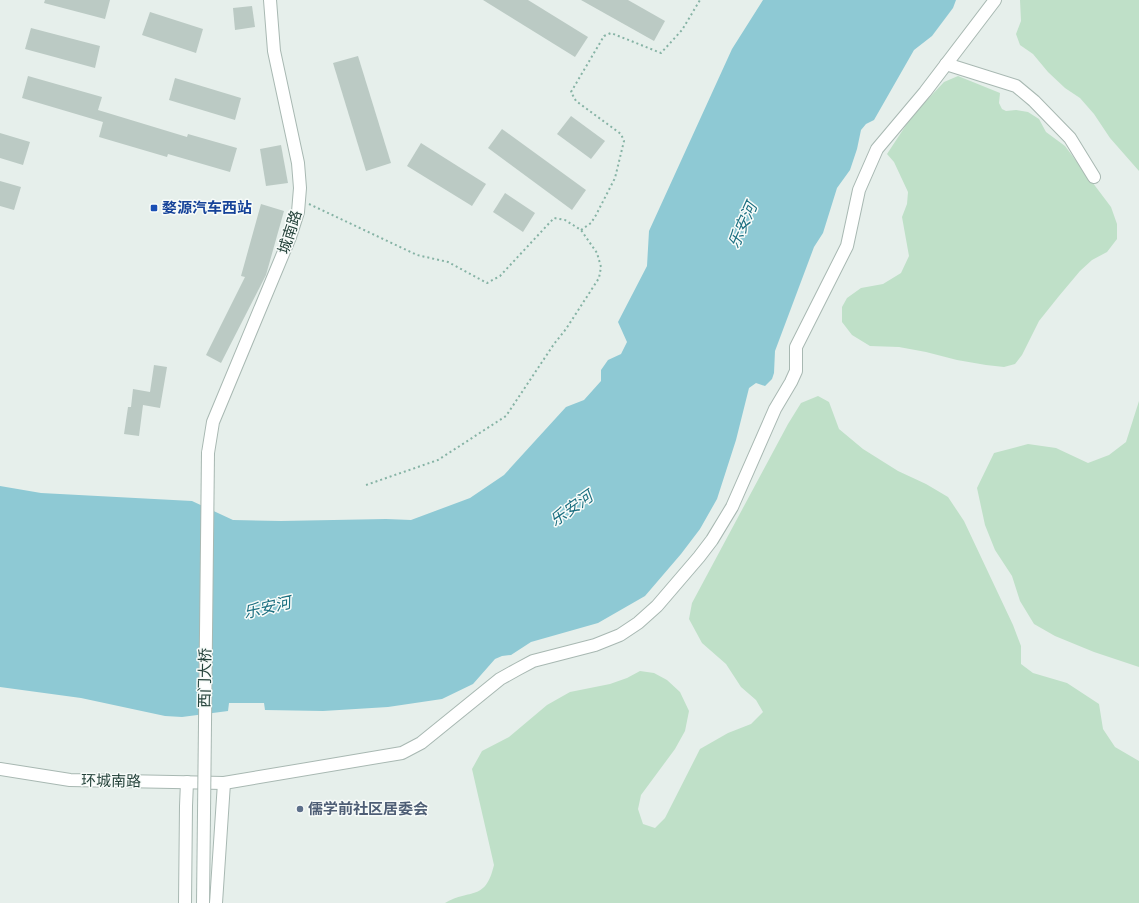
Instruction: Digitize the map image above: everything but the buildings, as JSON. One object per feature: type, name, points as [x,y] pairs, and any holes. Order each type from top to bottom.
[{"type":"street","name":"城南路","points":[[208,453],[213,422],[290,237],[298,212],[300,188],[298,163],[274,50],[270,0]]},
{"type":"street","name":"环城南路","points":[[0,769],[70,780],[224,783],[402,753],[421,742],[500,679],[533,661],[595,644],[620,635],[638,623],[657,606],[712,540],[732,507],[775,409],[796,371],[796,347],[847,246],[859,190],[877,149],[925,92],[995,0]]},
{"type":"street","points":[[946,64],[1016,86],[1034,101],[1070,138],[1094,177]]},
{"type":"street","name":"西门大桥","points":[[203,903],[208,453]]},
{"type":"street","points":[[185,903],[187,782]]},
{"type":"street","points":[[216,903],[224,783]]},
{"type":"path","points":[[581,230],[591,223],[615,178],[624,141],[621,134],[576,100],[571,92],[604,36],[611,33],[661,53],[682,30],[700,0]]},
{"type":"path","points":[[299,199],[417,255],[448,262],[487,283],[500,276],[554,218],[565,220],[581,230],[597,253],[601,267],[599,278],[506,416],[438,460],[366,486]]},
{"type":"green space","points":[[1020,0],[1139,0],[1139,171],[1110,138],[1094,114],[1080,98],[1065,88],[1048,72],[1033,54],[1020,45],[1016,34],[1021,21]]},
{"type":"green space","points":[[958,76],[1000,93],[999,103],[1002,109],[1006,111],[1016,110],[1028,112],[1039,119],[1046,132],[1065,146],[1111,207],[1117,224],[1117,239],[1107,252],[1092,260],[1080,271],[1039,321],[1022,355],[1015,364],[1004,367],[957,360],[899,347],[870,346],[852,335],[842,322],[842,307],[847,298],[861,288],[883,284],[901,273],[909,256],[902,217],[907,204],[908,192],[894,162],[887,154],[912,116],[944,82]]},
{"type":"green space","points":[[818,396],[829,402],[839,429],[863,449],[898,471],[926,484],[948,497],[964,521],[1013,625],[1021,646],[1021,664],[1033,673],[1067,683],[1099,704],[1103,729],[1115,747],[1139,761],[1139,903],[445,903],[481,889],[490,877],[494,865],[472,769],[482,751],[509,737],[547,705],[570,692],[610,684],[627,678],[640,671],[654,673],[667,680],[680,692],[689,711],[685,731],[675,749],[641,795],[638,809],[643,824],[655,828],[665,818],[700,749],[728,733],[751,724],[763,712],[756,700],[741,687],[726,664],[702,643],[689,619],[692,603],[788,424],[801,403]]},
{"type":"green space","points":[[1139,401],[1139,667],[1094,652],[1055,636],[1034,624],[1020,601],[1012,576],[995,550],[985,525],[977,488],[994,453],[1028,444],[1056,448],[1088,463],[1109,455],[1126,442]]},
{"type":"water","name":"乐安河","points":[[763,0],[956,0],[953,8],[932,36],[914,50],[874,120],[866,124],[861,130],[850,170],[837,188],[823,233],[814,247],[775,351],[774,373],[772,379],[765,386],[756,383],[749,388],[736,440],[717,499],[700,529],[645,596],[598,623],[531,642],[511,655],[502,656],[495,659],[473,684],[442,699],[388,707],[323,711],[265,710],[264,703],[229,703],[228,711],[182,717],[165,716],[81,698],[0,687],[0,486],[41,493],[192,501],[233,520],[411,520],[470,498],[504,475],[566,407],[584,400],[601,381],[601,370],[608,360],[621,354],[627,342],[618,322],[647,266],[649,231],[732,49]]},
{"type":"place","name":"婺源汽车西站","points":[[154,208]]},
{"type":"place","name":"儒学前社区居委会","points":[[300,809]]}]
